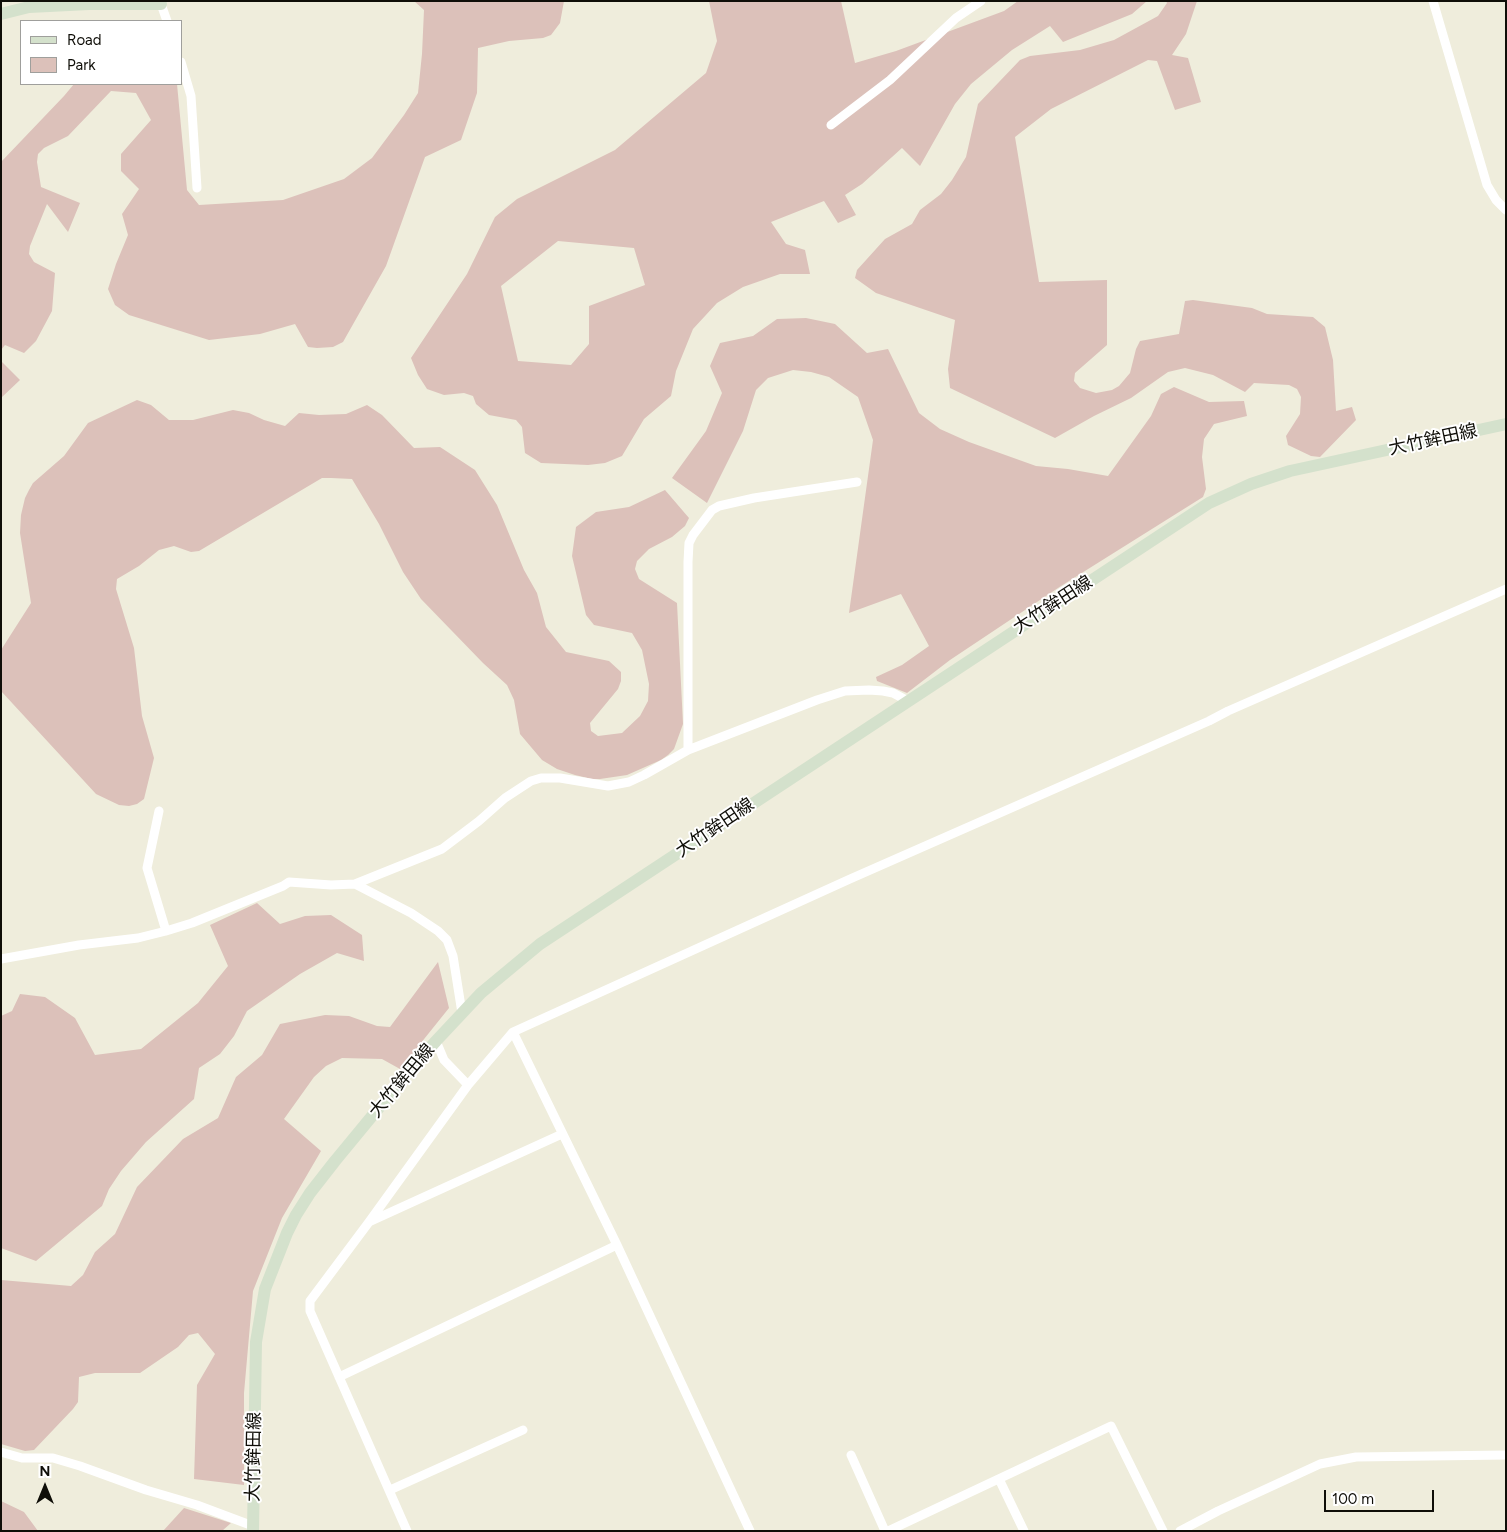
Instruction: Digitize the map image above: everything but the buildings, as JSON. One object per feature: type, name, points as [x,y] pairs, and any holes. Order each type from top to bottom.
[{"type":"main road","points":[[1,14],[29,7],[162,2]]},
{"type":"main road","name":"大竹鉾田線","points":[[253,1529],[256,1342],[265,1289],[274,1263],[293,1221],[310,1194],[436,1040],[498,978],[540,944],[1209,503],[1251,484],[1290,471],[1506,424]]},
{"type":"street","points":[[831,125],[890,80],[956,18],[981,1]]},
{"type":"street","points":[[1433,1],[1487,185],[1496,200],[1506,210]]},
{"type":"street","points":[[162,2],[167,20]]},
{"type":"street","points":[[182,65],[191,96],[198,188]]},
{"type":"street","points":[[688,750],[688,548],[692,535],[712,510],[719,506],[857,482]]},
{"type":"street","points":[[408,1531],[310,1311],[310,1301],[468,1085],[512,1032],[850,879],[1506,589]]},
{"type":"street","points":[[1,959],[80,945],[138,938],[166,931],[192,923],[284,886],[289,882],[331,885],[354,884],[442,849],[473,826],[505,798],[531,781],[550,778],[608,786],[622,784],[644,776],[688,750],[845,691],[882,691],[893,693],[908,701]]},
{"type":"street","points":[[1196,719],[1209,721]]},
{"type":"street","points":[[159,811],[147,868],[166,931]]},
{"type":"street","points":[[354,884],[410,913],[438,931],[448,940],[462,1013]]},
{"type":"street","points":[[512,1032],[617,1245],[750,1531]]},
{"type":"street","points":[[436,1040],[444,1060],[468,1085]]},
{"type":"street","points":[[369,1222],[562,1134]]},
{"type":"street","points":[[339,1377],[617,1245]]},
{"type":"street","points":[[851,1455],[886,1531],[1111,1426],[1163,1531]]},
{"type":"street","points":[[390,1490],[523,1430]]},
{"type":"street","points":[[1,1452],[22,1458],[53,1458],[80,1466],[146,1490],[197,1505],[253,1529]]},
{"type":"street","points":[[1180,1531],[1218,1511],[1320,1464],[1356,1457],[1506,1455]]},
{"type":"street","points":[[999,1479],[1024,1531]]},
{"type":"green space","points":[[414,1],[564,1],[560,23],[551,35],[543,38],[509,41],[478,48],[477,93],[461,140],[425,157],[386,266],[343,342],[333,347],[308,347],[295,324],[260,334],[209,340],[129,315],[115,305],[108,289],[128,235],[122,214],[139,189],[121,171],[121,154],[151,120],[136,93],[111,91],[68,136],[44,148],[38,154],[37,162],[41,187],[80,203],[68,232],[47,204],[30,246],[29,254],[34,262],[55,273],[52,311],[36,341],[24,353],[5,345],[1,350],[1,162],[73,85],[177,85],[187,190],[199,205],[283,200],[344,179],[372,158],[404,115],[418,93],[424,10]]},
{"type":"green space","points":[[709,1],[841,1],[855,63],[896,51],[1004,11],[1018,1],[1147,1],[1132,14],[1063,42],[1050,26],[1012,50],[971,84],[955,104],[920,166],[902,148],[862,184],[845,195],[856,215],[838,223],[824,201],[771,222],[786,244],[805,250],[810,274],[780,274],[743,287],[717,303],[693,329],[676,371],[671,396],[644,419],[622,456],[605,463],[588,465],[541,463],[525,453],[522,427],[516,420],[489,415],[476,404],[473,396],[464,393],[444,395],[427,389],[418,375],[411,358],[467,274],[495,217],[517,199],[615,150],[706,73],[717,41]],"holes":[[[558,241],[634,248],[645,285],[589,306],[589,344],[571,365],[518,361],[501,286]]]},
{"type":"green space","points":[[1166,1],[1197,1],[1186,34],[1172,55],[1188,58],[1201,102],[1175,110],[1157,61],[1148,60],[1051,109],[1015,137],[1039,282],[1107,280],[1107,345],[1075,373],[1074,381],[1080,388],[1096,393],[1112,390],[1119,386],[1130,373],[1140,341],[1179,334],[1185,301],[1193,300],[1252,308],[1267,314],[1313,317],[1325,327],[1333,360],[1336,411],[1352,407],[1356,420],[1320,457],[1311,456],[1288,445],[1286,436],[1300,414],[1301,397],[1297,389],[1289,385],[1254,383],[1245,392],[1213,375],[1185,368],[1168,372],[1131,398],[1055,438],[950,388],[948,369],[955,320],[876,293],[855,278],[857,270],[885,239],[912,224],[920,210],[941,194],[952,180],[966,157],[978,104],[1020,60],[1030,56],[1080,50],[1114,40],[1158,16],[1167,3]]},
{"type":"green space","points":[[806,318],[835,324],[867,353],[888,349],[919,413],[940,429],[969,442],[1036,466],[1108,476],[1151,416],[1161,394],[1174,387],[1209,402],[1244,401],[1247,416],[1214,424],[1204,439],[1202,457],[1206,489],[1203,497],[1061,586],[950,660],[907,693],[877,681],[876,677],[902,665],[929,646],[901,594],[849,613],[873,440],[858,397],[829,377],[811,372],[793,370],[768,378],[756,390],[743,431],[707,503],[672,478],[706,431],[722,393],[710,366],[720,343],[753,336],[777,319]]},
{"type":"green space","points":[[1,361],[20,380],[1,398]]},
{"type":"green space","points":[[137,400],[151,405],[169,420],[193,420],[233,410],[249,413],[285,426],[299,413],[319,415],[346,414],[367,405],[382,415],[414,448],[440,447],[475,470],[497,505],[524,570],[537,593],[546,627],[566,652],[609,661],[621,672],[621,681],[618,689],[590,723],[591,731],[598,736],[622,733],[640,716],[648,701],[649,684],[642,650],[632,633],[594,625],[586,615],[572,556],[576,527],[596,512],[629,507],[665,490],[689,518],[685,526],[672,537],[649,549],[637,561],[635,569],[639,579],[677,603],[683,724],[674,749],[661,760],[627,775],[600,779],[575,775],[557,769],[542,760],[520,734],[514,700],[507,685],[421,599],[403,572],[379,524],[352,479],[322,478],[199,551],[191,552],[174,546],[159,550],[139,566],[117,579],[116,589],[134,648],[142,716],[154,758],[144,799],[137,804],[129,806],[119,805],[96,794],[1,691],[1,650],[31,603],[20,533],[21,515],[29,490],[33,483],[64,456],[88,423]]},
{"type":"green space","points":[[257,903],[280,924],[305,916],[331,915],[362,935],[364,961],[337,953],[300,974],[247,1011],[234,1036],[220,1054],[199,1068],[194,1099],[146,1142],[121,1171],[109,1189],[102,1206],[36,1261],[1,1248],[1,1016],[12,1011],[20,994],[45,997],[75,1018],[95,1055],[141,1049],[198,1003],[228,966],[210,925]]},
{"type":"green space","points":[[438,962],[449,1008],[400,1069],[382,1059],[342,1058],[326,1066],[314,1077],[284,1119],[321,1151],[282,1218],[253,1291],[244,1393],[244,1485],[194,1479],[197,1385],[215,1354],[198,1333],[189,1335],[178,1347],[140,1373],[95,1373],[79,1377],[78,1402],[34,1450],[25,1451],[1,1444],[1,1280],[71,1286],[83,1275],[95,1252],[115,1234],[137,1187],[183,1139],[218,1118],[236,1077],[262,1055],[280,1024],[325,1015],[349,1016],[377,1026],[390,1027]]},
{"type":"green space","points":[[1,1501],[24,1512],[38,1531],[1,1531]]},
{"type":"green space","points":[[184,1508],[231,1523],[222,1531],[163,1531]]}]
